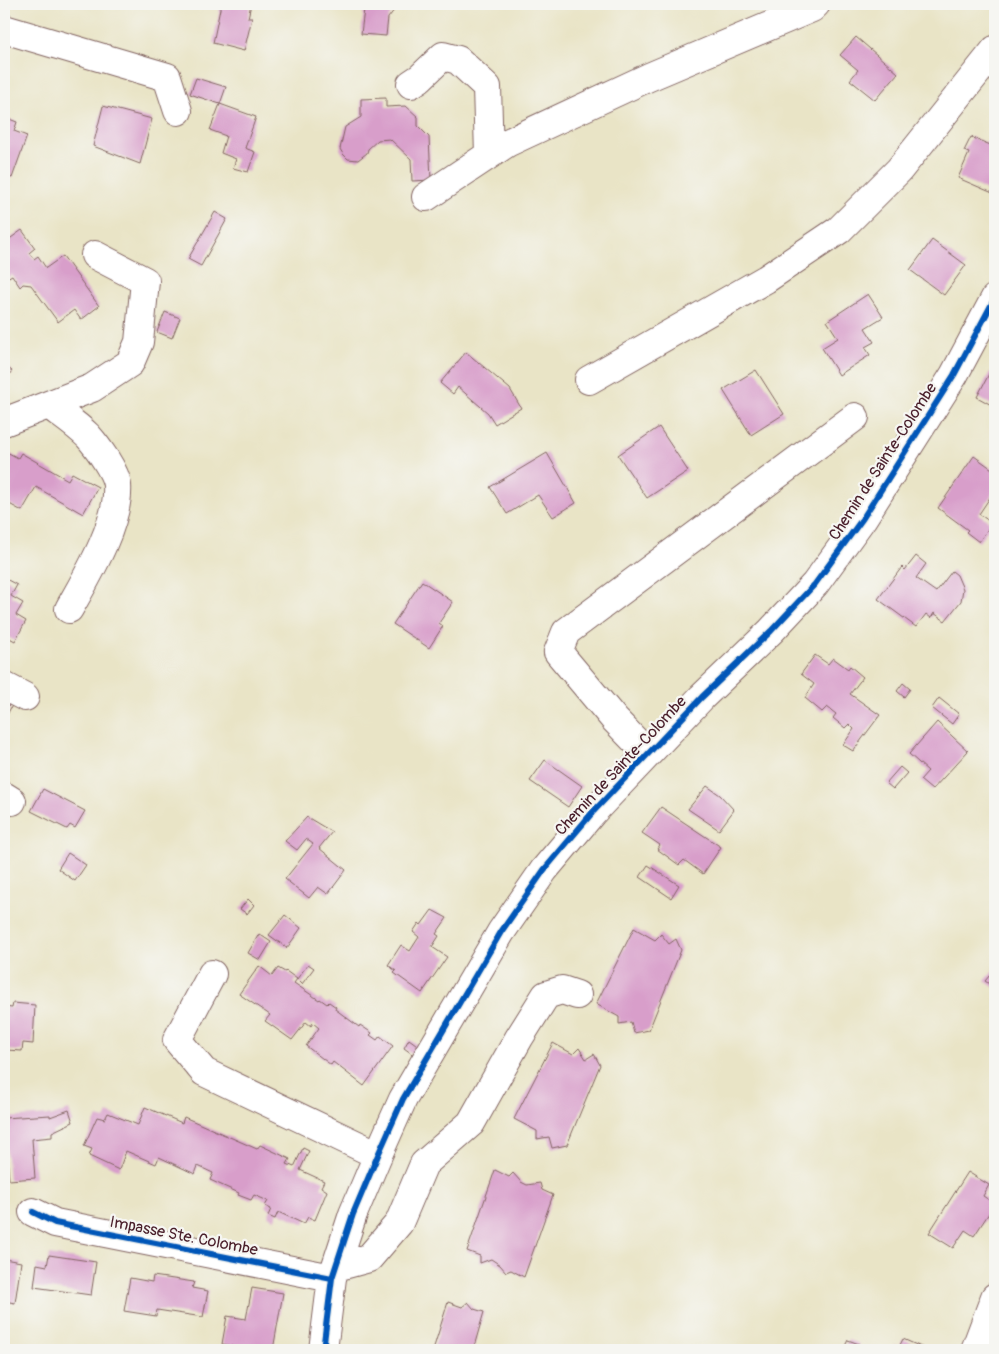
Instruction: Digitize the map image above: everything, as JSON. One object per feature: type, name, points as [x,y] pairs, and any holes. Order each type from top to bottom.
[{"type":"street","points":[[426,197],[507,143],[524,134],[649,77],[812,8],[816,4]]},
{"type":"street","points":[[4,29],[167,77],[178,111]]},
{"type":"street","points":[[589,380],[766,279],[839,230],[899,170],[995,50]]},
{"type":"street","points":[[410,84],[420,78],[444,56],[458,60],[487,87],[489,155]]},
{"type":"street","points":[[4,422],[92,388],[130,363],[139,342],[145,281],[95,255]]},
{"type":"street","name":"Chemin de Sainte-Colombe","points":[[323,1350],[334,1273],[353,1214],[378,1154],[403,1099],[501,932],[544,870],[592,813],[702,697],[815,584],[863,518],[954,375],[995,298]]},
{"type":"street","points":[[49,405],[88,436],[110,466],[117,483],[116,506],[96,560],[69,609]]},
{"type":"street","points":[[648,754],[614,720],[558,652],[566,632],[855,417]]},
{"type":"street","points":[[212,974],[177,1040],[204,1072],[378,1154]]},
{"type":"street","points":[[334,1273],[369,1258],[399,1223],[424,1164],[470,1123],[519,1038],[546,996],[562,990],[577,995]]},
{"type":"street","name":"Impasse Ste. Colombe","points":[[33,1212],[55,1223],[334,1273]]},
{"type":"street","points":[[975,1350],[995,1297]]},
{"type":"building","points":[[221,4],[251,4],[248,18],[252,18],[244,51],[213,43]]},
{"type":"building","points":[[357,4],[399,4],[388,18],[386,36],[361,34],[364,9]]},
{"type":"building","points":[[856,37],[898,73],[875,100],[850,80],[858,70],[840,55]]},
{"type":"building","points":[[196,78],[226,87],[220,104],[190,94]]},
{"type":"building","points":[[386,98],[386,107],[406,106],[418,117],[418,126],[429,137],[431,180],[412,181],[411,159],[390,139],[378,140],[358,160],[348,159],[340,149],[345,127],[361,117],[361,99]]},
{"type":"building","points":[[220,104],[256,117],[245,148],[255,152],[248,172],[233,168],[236,159],[221,153],[226,136],[210,130]]},
{"type":"building","points":[[103,106],[152,119],[140,164],[93,146]]},
{"type":"building","points":[[4,117],[17,122],[14,131],[27,136],[12,178],[4,175]]},
{"type":"building","points":[[971,137],[993,146],[995,140],[995,194],[958,178],[969,153],[964,151]]},
{"type":"building","points":[[215,212],[227,219],[201,266],[188,259]]},
{"type":"building","points":[[22,230],[35,248],[29,253],[34,259],[38,256],[46,268],[63,256],[99,306],[81,320],[74,310],[58,322],[31,285],[23,284],[20,287],[12,275],[7,278],[4,274],[4,243]]},
{"type":"building","points":[[932,240],[966,265],[944,295],[910,270]]},
{"type":"building","points":[[868,294],[883,317],[865,328],[874,342],[865,347],[870,355],[839,375],[822,348],[838,338],[827,321]]},
{"type":"building","points":[[165,312],[180,318],[172,338],[157,332]]},
{"type":"building","points":[[466,352],[510,389],[521,408],[495,424],[488,413],[458,387],[453,394],[440,383]]},
{"type":"building","points":[[4,365],[12,371],[4,381]]},
{"type":"building","points":[[756,370],[784,414],[751,435],[723,390]]},
{"type":"building","points":[[990,372],[995,375],[995,407],[977,397]]},
{"type":"building","points":[[659,427],[688,471],[647,498],[618,455]]},
{"type":"building","points":[[5,451],[18,458],[21,453],[68,480],[72,473],[98,487],[83,514],[36,487],[22,511],[4,501]]},
{"type":"building","points":[[547,453],[576,503],[553,517],[538,495],[507,514],[490,487]]},
{"type":"building","points":[[974,456],[995,471],[995,490],[979,514],[992,523],[979,542],[966,532],[968,530],[938,508]]},
{"type":"building","points":[[916,556],[926,564],[916,578],[936,592],[952,571],[957,575],[963,589],[961,601],[945,621],[934,613],[931,618],[926,614],[916,627],[878,599],[902,567],[905,570]]},
{"type":"building","points":[[4,578],[17,585],[11,596],[23,603],[16,615],[26,621],[15,641],[4,635],[8,628],[4,625]]},
{"type":"building","points":[[422,581],[453,602],[439,623],[443,626],[429,648],[393,624]]},
{"type":"building","points":[[815,655],[828,664],[833,658],[848,669],[850,666],[863,677],[850,694],[880,715],[853,751],[843,745],[854,729],[849,724],[845,728],[833,718],[836,714],[827,707],[822,712],[805,698],[814,684],[801,674]]},
{"type":"building","points":[[903,683],[910,689],[904,697],[897,691]]},
{"type":"building","points":[[4,693],[15,700],[4,720]]},
{"type":"building","points":[[939,698],[959,714],[952,724],[932,708]]},
{"type":"building","points":[[937,722],[968,751],[932,790],[920,780],[928,771],[909,754]]},
{"type":"building","points":[[545,760],[582,786],[568,807],[530,781]]},
{"type":"building","points":[[900,767],[907,773],[893,789],[886,783]]},
{"type":"building","points":[[707,786],[720,795],[734,810],[719,830],[688,809]]},
{"type":"building","points":[[43,789],[85,811],[75,828],[70,825],[67,829],[31,811]]},
{"type":"building","points":[[661,807],[721,847],[703,874],[684,860],[679,865],[657,849],[660,845],[642,833]]},
{"type":"building","points":[[307,817],[332,832],[319,848],[346,870],[328,894],[318,887],[309,898],[285,879],[313,844],[306,839],[297,850],[285,841]]},
{"type":"building","points":[[68,853],[86,865],[75,881],[58,869]]},
{"type":"building","points":[[648,865],[679,885],[671,898],[640,877]]},
{"type":"building","points":[[248,899],[254,905],[247,914],[240,909]]},
{"type":"building","points":[[432,910],[447,918],[436,934],[439,936],[432,947],[447,957],[422,993],[394,973],[396,971],[388,965],[401,945],[410,951],[419,937],[413,932]]},
{"type":"building","points":[[285,915],[301,928],[287,948],[269,935]]},
{"type":"building","points":[[634,928],[655,940],[661,934],[669,944],[676,939],[681,950],[649,1030],[634,1033],[631,1022],[619,1024],[619,1017],[596,1004]]},
{"type":"building","points":[[259,934],[271,942],[260,960],[248,953]]},
{"type":"building","points":[[308,964],[314,968],[302,984],[297,979]]},
{"type":"building","points":[[259,966],[272,976],[278,968],[297,979],[294,983],[319,1000],[327,1004],[329,1002],[336,1007],[335,1009],[359,1027],[360,1025],[372,1033],[370,1035],[377,1040],[380,1036],[393,1046],[364,1086],[333,1062],[331,1065],[306,1046],[319,1028],[313,1023],[311,1026],[306,1022],[292,1040],[265,1021],[270,1015],[239,994]]},
{"type":"building","points":[[995,969],[995,988],[985,981]]},
{"type":"building","points":[[13,1003],[35,1005],[33,1044],[23,1043],[22,1051],[6,1050],[4,1007],[12,1008]]},
{"type":"building","points":[[409,1039],[420,1047],[415,1056],[404,1048]]},
{"type":"building","points":[[553,1043],[573,1054],[579,1048],[586,1059],[594,1054],[600,1065],[567,1145],[552,1148],[549,1137],[537,1139],[537,1131],[514,1119]]},
{"type":"building","points":[[145,1107],[182,1123],[184,1117],[257,1149],[260,1145],[290,1159],[287,1164],[294,1167],[303,1148],[309,1151],[300,1170],[324,1181],[321,1187],[327,1191],[315,1220],[308,1217],[304,1224],[278,1212],[275,1219],[268,1216],[271,1209],[265,1206],[268,1201],[254,1195],[251,1200],[238,1195],[239,1193],[210,1180],[213,1173],[198,1166],[195,1174],[159,1157],[156,1164],[126,1151],[119,1170],[89,1156],[92,1149],[84,1146],[97,1117],[105,1119],[108,1113],[138,1125]]},
{"type":"building","points":[[69,1110],[73,1122],[52,1132],[52,1137],[32,1139],[35,1178],[9,1180],[6,1147],[4,1147],[4,1118],[50,1115],[50,1117]]},
{"type":"building","points":[[495,1170],[509,1177],[513,1173],[521,1182],[527,1185],[540,1183],[542,1190],[553,1195],[524,1277],[511,1270],[506,1272],[491,1259],[480,1263],[480,1256],[467,1251]]},
{"type":"building","points":[[968,1172],[989,1185],[983,1196],[995,1204],[974,1236],[965,1230],[953,1248],[929,1233]]},
{"type":"building","points":[[49,1255],[96,1262],[91,1295],[34,1287],[37,1264],[47,1266]]},
{"type":"building","points":[[4,1259],[21,1262],[15,1303],[4,1301]]},
{"type":"building","points":[[153,1276],[194,1282],[192,1288],[208,1291],[203,1317],[157,1310],[156,1316],[124,1311],[130,1278],[152,1282]]},
{"type":"building","points":[[252,1288],[283,1293],[273,1350],[241,1350],[241,1348],[222,1344],[227,1316],[246,1319]]},
{"type":"building","points":[[448,1302],[462,1307],[468,1302],[474,1309],[484,1312],[473,1350],[433,1350]]},
{"type":"building","points":[[903,1339],[928,1350],[893,1350],[895,1345],[899,1347]]},
{"type":"building","points":[[848,1340],[859,1344],[856,1350],[843,1350]]},
{"type":"cycle path","points":[[323,1350],[332,1278],[353,1214],[378,1155],[403,1099],[501,932],[544,870],[592,813],[702,697],[771,631],[815,584],[863,518],[954,375],[995,298]]},
{"type":"cycle path","points":[[33,1212],[55,1223],[332,1278]]}]
